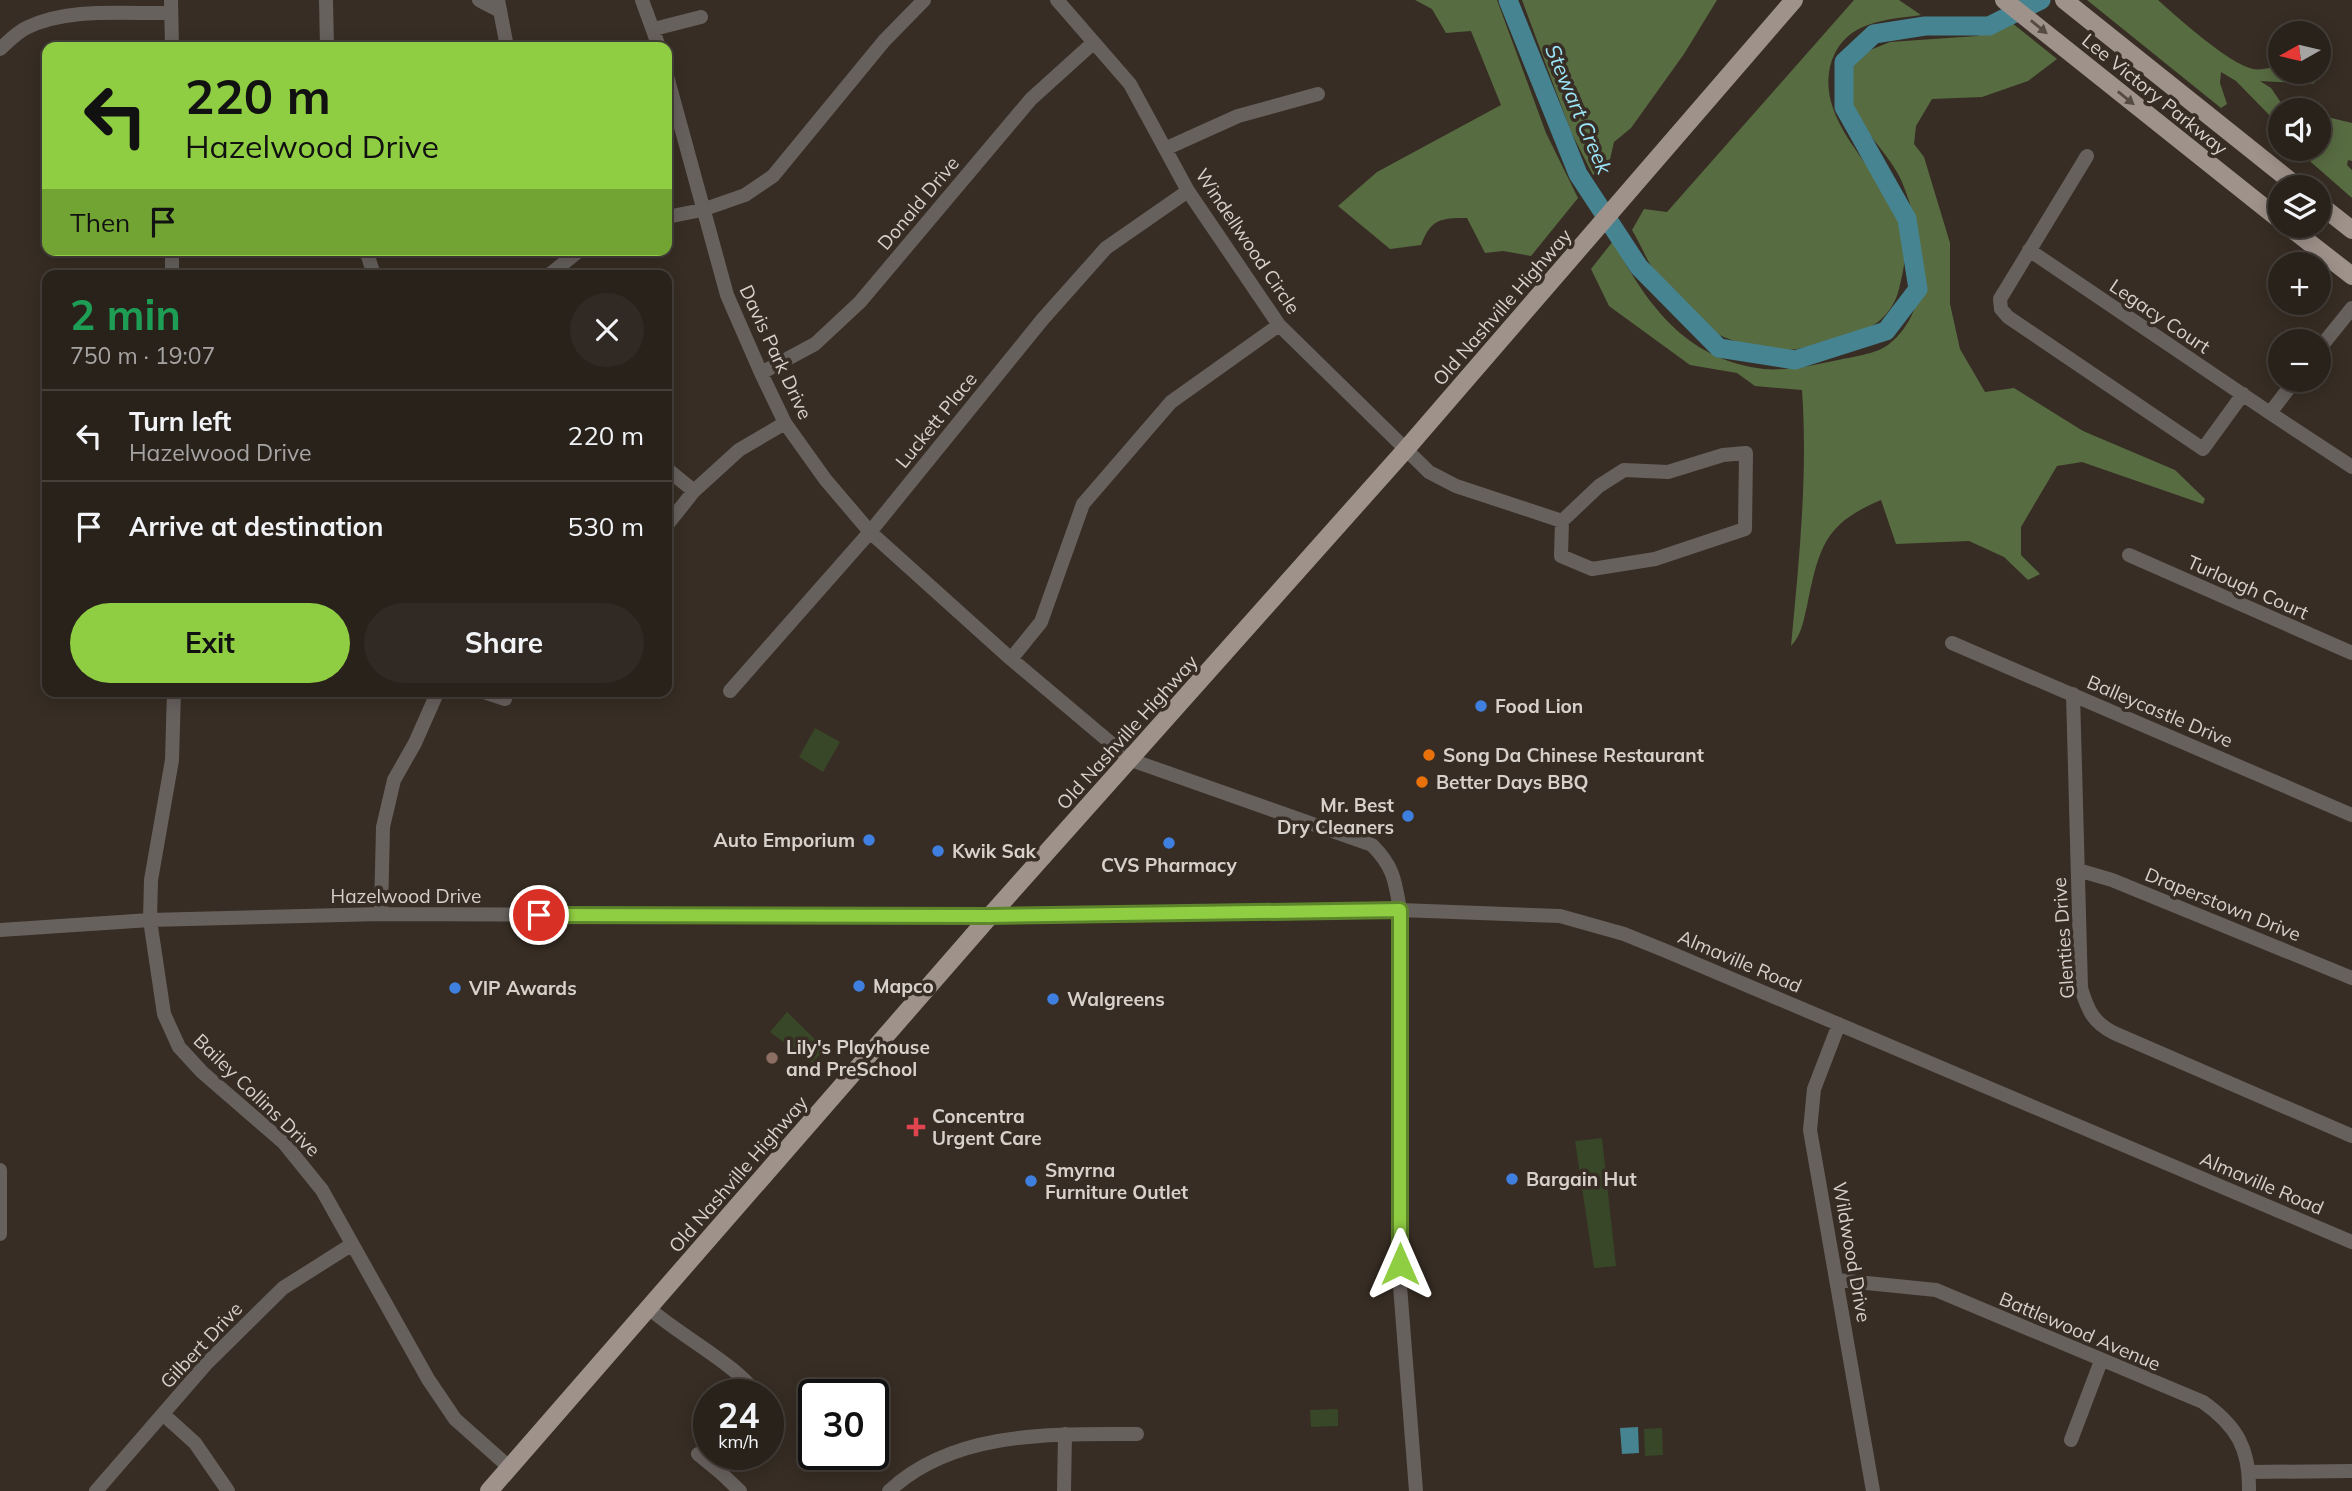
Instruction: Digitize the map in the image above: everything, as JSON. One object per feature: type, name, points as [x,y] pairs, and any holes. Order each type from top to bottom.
[{"type":"main road","name":"Old Nashville Highway","points":[[489,1491],[990,916],[1407,448],[1794,0]]},
{"type":"main road","name":"Lee Victory Parkway","points":[[2004,0],[2268,210]]},
{"type":"main road","name":"Lee Victory Parkway","points":[[2064,0],[2283,175]]},
{"type":"main road","points":[[2331,213],[2352,230]]},
{"type":"main road","points":[[2303,238],[2352,276]]},
{"type":"street","points":[[326,0],[327,42]]},
{"type":"street","points":[[478,0],[499,6],[506,42]]},
{"type":"street","points":[[642,0],[658,42]]},
{"type":"street","points":[[672,215],[702,210],[745,195],[773,176],[884,41],[924,0]]},
{"type":"street","name":"Windellwood Circle","points":[[1057,0],[1130,84],[1188,191],[1279,325],[1429,472],[1456,486],[1562,521]]},
{"type":"street","points":[[0,49],[23,29],[47,19],[171,7],[172,42]]},
{"type":"street","points":[[654,29],[701,17]]},
{"type":"street","name":"Donald Drive","points":[[761,373],[815,344],[860,302],[1031,99],[1093,43]]},
{"type":"street","points":[[1167,148],[1238,116],[1318,94]]},
{"type":"street","name":"Davis Park Drive","points":[[672,95],[727,295],[785,423],[825,479],[870,531],[1012,659],[1131,760]]},
{"type":"street","points":[[2087,156],[2000,299],[2001,309],[2008,317],[2203,449],[2242,394]]},
{"type":"street","name":"Luckett Place","points":[[730,691],[870,531],[1042,320],[1106,248],[1188,191]]},
{"type":"street","name":"Legacy Court","points":[[2029,250],[2352,467]]},
{"type":"street","points":[[554,270],[572,256]]},
{"type":"street","points":[[2331,334],[2352,308]]},
{"type":"street","points":[[1012,659],[1041,622],[1083,504],[1171,402],[1279,325]]},
{"type":"street","points":[[2270,413],[2286,392]]},
{"type":"street","points":[[672,519],[694,491],[739,450],[785,423]]},
{"type":"street","points":[[1746,453],[1745,529],[1656,559],[1592,569],[1561,556],[1562,521],[1599,486],[1624,470],[1668,472],[1723,455],[1746,453]]},
{"type":"street","points":[[672,472],[694,491]]},
{"type":"street","name":"Turlough Court","points":[[2129,555],[2352,653]]},
{"type":"street","name":"Balleycastle Drive","points":[[1952,643],[2352,815]]},
{"type":"street","name":"Glenties Drive","points":[[2073,694],[2081,988],[2088,1012],[2099,1025],[2352,1136]]},
{"type":"street","name":"Bailey Collins Drive","points":[[173,697],[172,760],[151,880],[150,920],[164,1014],[179,1047],[202,1072],[284,1143],[304,1166],[322,1190],[428,1379],[455,1419],[510,1468]]},
{"type":"street","points":[[381,914],[382,839],[394,780],[415,743],[435,697]]},
{"type":"street","points":[[499,697],[505,699]]},
{"type":"street","points":[[1131,760],[1372,845],[1387,860],[1391,869],[1400,910],[1401,1286],[1416,1491]]},
{"type":"street","name":"Draperstown Drive","points":[[2078,870],[2112,880],[2352,978]]},
{"type":"street","name":"Hazelwood Drive","points":[[0,930],[150,920],[381,914],[990,916],[1400,910]]},
{"type":"street","name":"Almaville Road","points":[[1400,910],[1560,916],[1624,934],[2352,1242]]},
{"type":"street","name":"Wildwood Drive","points":[[1839,1024],[1814,1089],[1810,1130],[1873,1491]]},
{"type":"street","points":[[0,1170],[0,1234]]},
{"type":"street","name":"Gilbert Drive","points":[[96,1491],[207,1363],[283,1288],[351,1245]]},
{"type":"street","name":"Battlewood Avenue","points":[[1837,1280],[1936,1290],[2203,1402],[2227,1419],[2243,1448],[2249,1472],[2249,1491]]},
{"type":"street","points":[[649,1308],[690,1342],[745,1379]]},
{"type":"street","points":[[2071,1440],[2101,1361]]},
{"type":"street","points":[[164,1415],[195,1443],[228,1491]]},
{"type":"street","points":[[1064,1491],[1065,1434]]},
{"type":"street","points":[[888,1491],[901,1479],[967,1446],[1065,1434],[1137,1434]]},
{"type":"street","points":[[718,1470],[740,1491]]},
{"type":"street","points":[[2249,1472],[2352,1471]]},
{"type":"green space","points":[[1415,0],[1497,0],[1546,133],[1578,198],[1531,256],[1503,251],[1485,253],[1467,218],[1438,222],[1429,230],[1421,245],[1390,249],[1338,206],[1377,172],[1501,105],[1471,31],[1446,33],[1432,9]]},
{"type":"green space","points":[[1522,0],[1717,0],[1684,54],[1631,128],[1614,142],[1608,168],[1593,175],[1571,132]]},
{"type":"green space","points":[[1854,0],[1899,0],[1921,15],[1869,24],[1847,37],[1832,60],[1828,83],[1832,104],[1841,126],[1894,206],[1902,226],[1905,250],[1899,289],[1887,313],[1866,330],[1796,349],[1775,351],[1751,347],[1711,329],[1690,310],[1655,272],[1632,230],[1644,209],[1667,212]]},
{"type":"green space","points":[[2087,0],[2158,0],[2231,58],[2256,69],[2268,68],[2268,81],[2260,81],[2271,88],[2278,98],[2268,98],[2268,114],[2236,81],[2221,72],[2220,83],[2227,104],[2221,108]]},
{"type":"green space","points":[[2012,23],[2057,59],[2028,81],[1982,97],[1932,99],[1916,126],[1914,144],[1924,157],[1950,243],[1950,304],[1960,349],[1985,392],[2014,388],[2083,431],[2175,470],[2205,499],[2203,504],[2082,462],[2057,466],[2021,527],[2021,555],[2040,574],[2028,580],[2004,557],[1969,541],[1896,544],[1881,500],[1847,519],[1835,529],[1827,541],[1815,569],[1802,628],[1791,646],[1803,486],[1802,390],[1755,386],[1737,373],[1690,365],[1609,306],[1591,269],[1613,241],[1640,287],[1672,326],[1712,354],[1737,364],[1764,369],[1811,366],[1883,348],[1904,329],[1914,310],[1920,289],[1920,245],[1909,201],[1898,173],[1858,119],[1850,102],[1849,70],[1863,53],[1890,42],[1977,36]]},
{"type":"green space","points":[[2331,118],[2352,123],[2352,161],[2348,160],[2347,165],[2352,170],[2352,198],[2331,180],[2331,175],[2326,175],[2310,161],[2331,161]]},
{"type":"green space","points":[[815,728],[840,742],[823,772],[799,757]]},
{"type":"green space","points":[[787,1012],[825,1049],[812,1063],[770,1032]]},
{"type":"green space","points":[[1602,1138],[1616,1266],[1594,1268],[1575,1141]]},
{"type":"green space","points":[[1338,1409],[1338,1426],[1311,1427],[1310,1410]]},
{"type":"green space","points":[[1662,1428],[1663,1455],[1645,1456],[1644,1429]]},
{"type":"water","points":[[1638,1427],[1639,1453],[1622,1454],[1620,1428]]},
{"type":"waterway","name":"Stewart Creek","points":[[1508,0],[1578,174],[1639,267],[1719,348],[1795,360],[1886,331],[1918,289],[1907,219],[1844,107],[1844,62],[1874,34],[1925,26],[1989,26],[2041,0]]},
{"type":"place","name":"Food Lion","points":[[1481,706]]},
{"type":"place","name":"Song Da Chinese Restaurant","points":[[1429,755]]},
{"type":"place","name":"Better Days BBQ","points":[[1422,782]]},
{"type":"place","name":"Mr. Best Dry Cleaners","points":[[1408,816]]},
{"type":"place","name":"Auto Emporium","points":[[869,840]]},
{"type":"place","name":"CVS Pharmacy","points":[[1169,843]]},
{"type":"place","name":"Kwik Sak","points":[[938,851]]},
{"type":"place","name":"Mapco","points":[[859,986]]},
{"type":"place","name":"VIP Awards","points":[[455,988]]},
{"type":"place","name":"Walgreens","points":[[1053,999]]},
{"type":"place","name":"Lily's Playhouse and PreSchool","points":[[772,1058]]},
{"type":"place","name":"Concentra Urgent Care","points":[[916,1127]]},
{"type":"place","name":"Bargain Hut","points":[[1512,1179]]},
{"type":"place","name":"Smyrna Furniture Outlet","points":[[1031,1181]]},
{"type":"route","points":[[539,915],[990,916],[1400,910],[1400,1264]]}]
